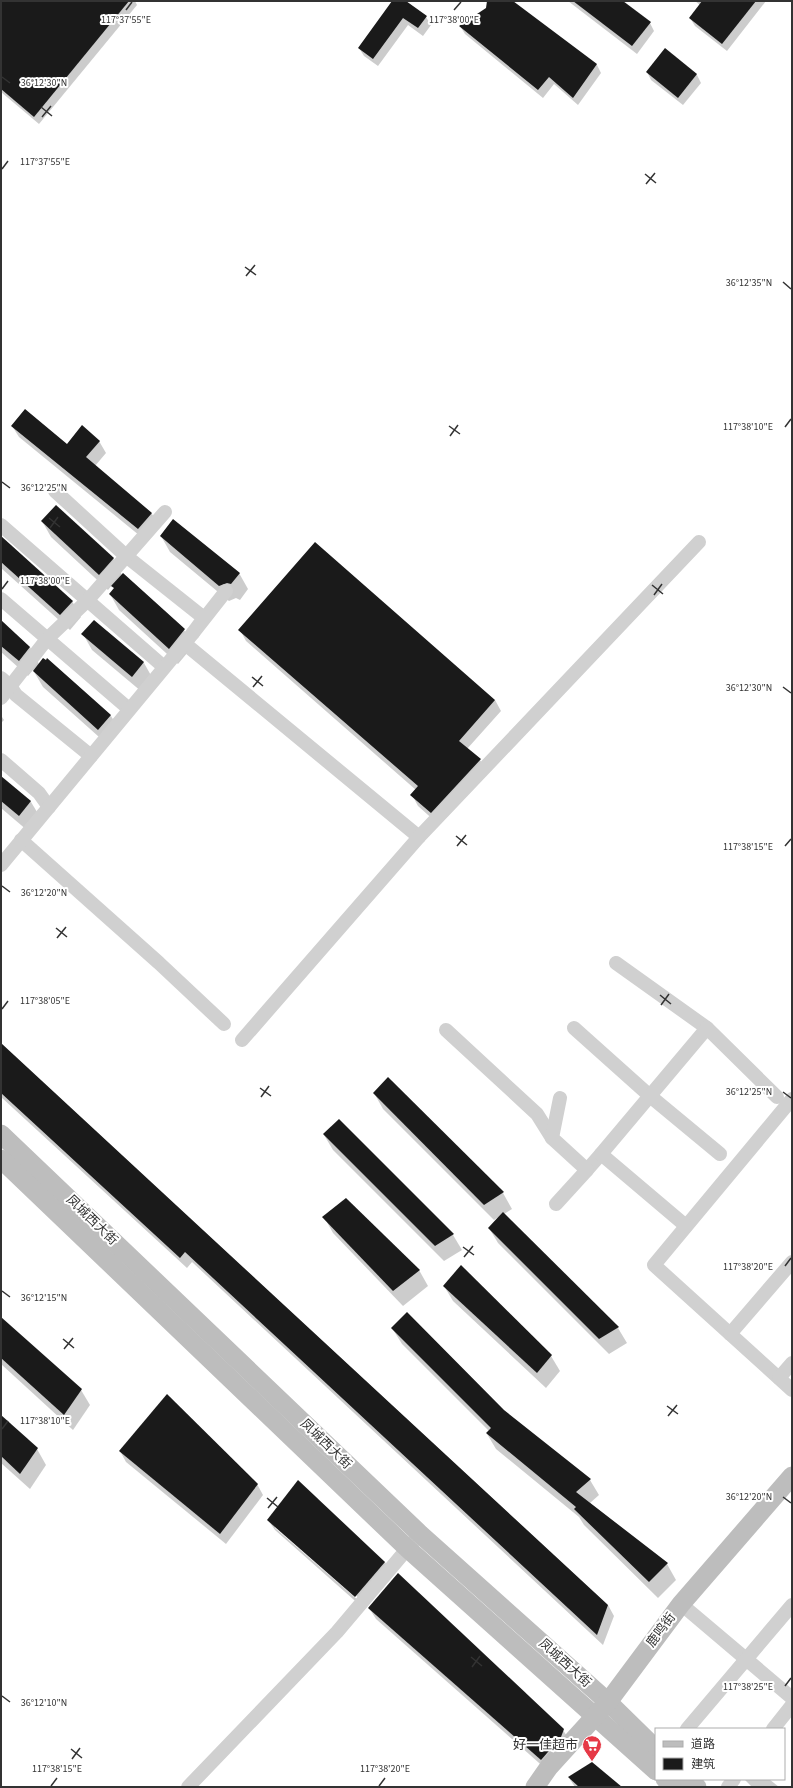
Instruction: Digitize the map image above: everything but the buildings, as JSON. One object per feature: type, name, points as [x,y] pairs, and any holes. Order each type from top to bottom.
[{"type":"main road","name":"凤城西大街","points":[[1,1134],[420,1534],[608,1702],[655,1748]]},
{"type":"main road","name":"凤城西大街","points":[[1,1159],[408,1549],[655,1769]]},
{"type":"main road","name":"鹿鸣街","points":[[535,1787],[549,1767],[608,1702],[681,1604],[792,1476]]},
{"type":"main road","points":[[666,1780],[674,1787]]},
{"type":"main road","points":[[689,1780],[697,1787]]},
{"type":"street","points":[[1,865],[204,618],[126,556],[55,491]]},
{"type":"street","points":[[1,698],[6,682],[87,601],[165,512]]},
{"type":"street","points":[[1,525],[164,668]]},
{"type":"street","points":[[242,1040],[419,837],[699,542]]},
{"type":"street","points":[[188,638],[226,591]]},
{"type":"street","points":[[1,599],[129,709]]},
{"type":"street","points":[[188,638],[419,837]]},
{"type":"street","points":[[6,682],[16,695],[91,756]]},
{"type":"street","points":[[1,760],[39,793],[49,807]]},
{"type":"street","points":[[21,840],[159,963],[224,1024]]},
{"type":"street","points":[[616,963],[707,1028],[777,1097]]},
{"type":"street","points":[[574,1028],[650,1096],[720,1154]]},
{"type":"street","points":[[556,1204],[601,1154],[707,1028]]},
{"type":"street","points":[[446,1030],[537,1114],[552,1138],[587,1170]]},
{"type":"street","points":[[552,1138],[560,1098]]},
{"type":"street","points":[[792,1099],[654,1264],[792,1390]]},
{"type":"street","points":[[601,1154],[686,1226]]},
{"type":"street","points":[[730,1334],[792,1262]]},
{"type":"street","points":[[779,1378],[792,1363]]},
{"type":"street","points":[[188,1787],[337,1632],[420,1534]]},
{"type":"street","points":[[681,1604],[792,1698]]},
{"type":"street","points":[[688,1728],[792,1605]]},
{"type":"street","points":[[774,1728],[792,1705]]},
{"type":"place","name":"好一佳超市","points":[[592,1762]]}]
